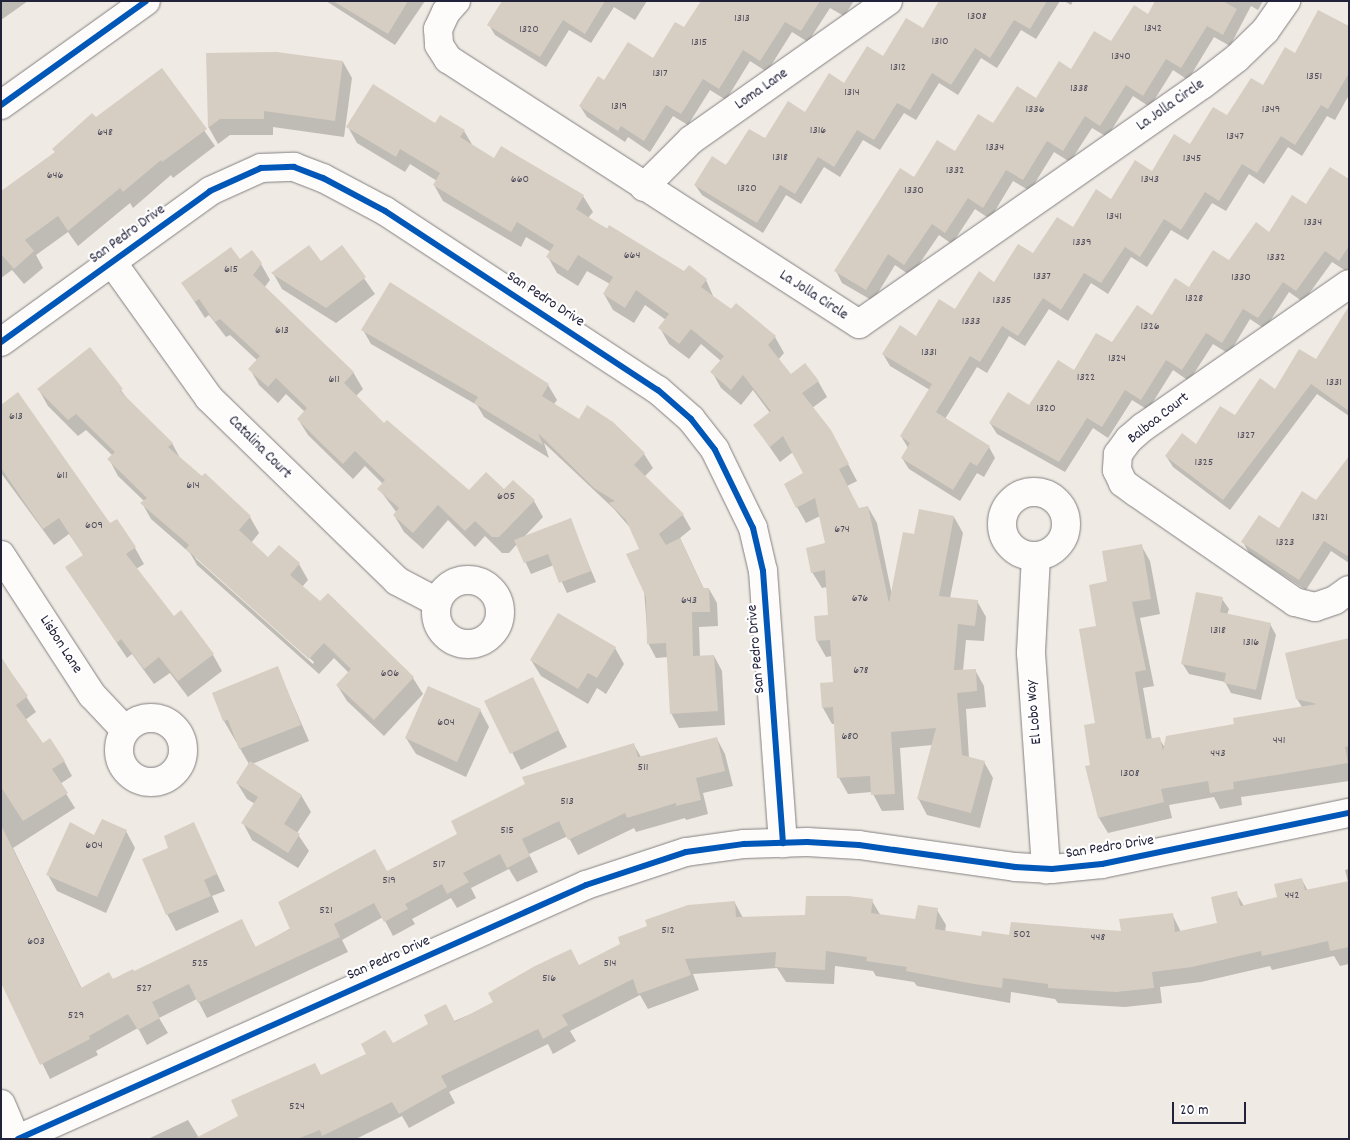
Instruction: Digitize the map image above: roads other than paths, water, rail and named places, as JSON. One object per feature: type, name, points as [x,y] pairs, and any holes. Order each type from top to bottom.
[{"type":"street","points":[[1,105],[146,1]]},
{"type":"street","name":"La Jolla Circle","points":[[456,1],[446,12],[438,29],[440,45],[448,59],[859,324],[1202,85],[1237,58],[1265,31],[1286,1]]},
{"type":"street","name":"Loma Lane","points":[[644,187],[670,158],[691,140],[888,1]]},
{"type":"street","name":"San Pedro Drive","points":[[1,342],[210,191],[261,168],[294,167],[323,178],[385,211],[658,390],[691,419],[715,450],[753,528],[763,571],[783,843]]},
{"type":"street","name":"Catalina Court","points":[[112,262],[210,398],[397,581],[437,602]]},
{"type":"street","name":"Balboa Court","points":[[1349,284],[1143,426],[1118,454],[1117,470],[1123,482],[1136,493],[1295,602],[1315,607],[1335,600],[1349,590]]},
{"type":"street","name":"Lisbon Lane","points":[[1,555],[92,695],[125,730]]},
{"type":"street","name":"El Lobo Way","points":[[1036,556],[1031,653],[1046,869]]},
{"type":"street","name":"San Pedro Drive","points":[[17,1139],[586,885],[686,852],[783,843],[859,844],[1046,869],[1102,864],[1349,813]]},
{"type":"street","points":[[1,1104],[17,1139]]}]
